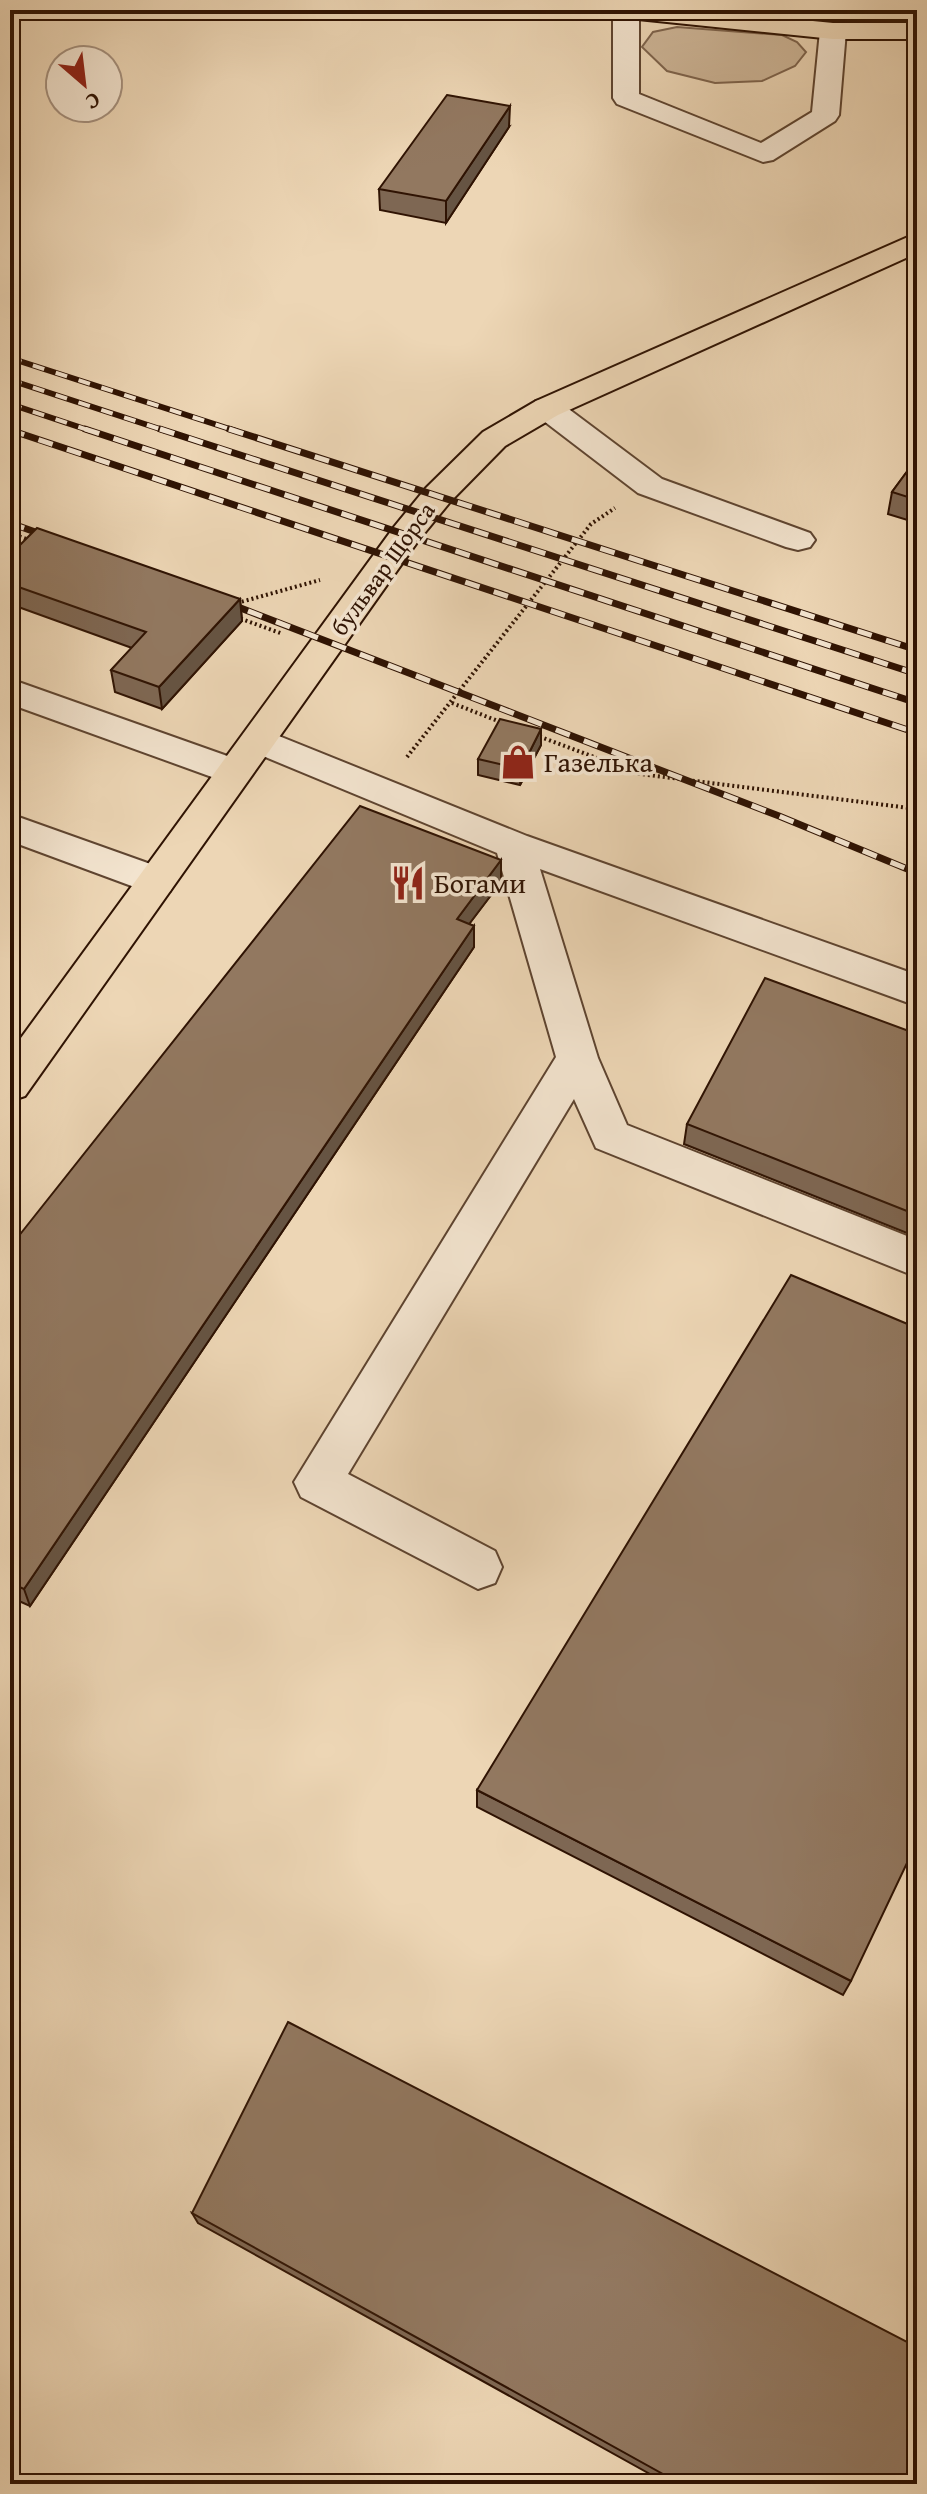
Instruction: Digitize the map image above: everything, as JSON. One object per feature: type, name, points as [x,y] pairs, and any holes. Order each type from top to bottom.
[{"type":"main road","points":[[627,10],[833,31],[917,31]]},
{"type":"main road","name":"бульвар Щорса","points":[[13,1077],[390,558],[438,495],[494,439],[547,408],[917,242]]},
{"type":"lane","points":[[627,10],[626,98],[763,154],[825,115],[833,31]]},
{"type":"lane","points":[[547,408],[650,486],[798,540]]},
{"type":"lane","points":[[10,691],[234,772]]},
{"type":"lane","points":[[259,740],[514,845],[917,991]]},
{"type":"lane","points":[[10,827],[156,881]]},
{"type":"lane","points":[[514,845],[577,1058],[611,1136],[917,1259]]},
{"type":"lane","points":[[478,1567],[318,1482],[577,1058]]},
{"type":"path","points":[[380,790],[591,524],[650,486]]},
{"type":"path","points":[[10,533],[39,543]]},
{"type":"path","points":[[231,604],[278,593],[390,558]]},
{"type":"path","points":[[227,613],[324,650]]},
{"type":"path","points":[[452,703],[509,725]]},
{"type":"path","points":[[524,731],[640,774],[917,809]]},
{"type":"shaded area","points":[[789,10],[917,10],[917,17],[836,15]]},
{"type":"shaded area","points":[[677,27],[782,35],[797,42],[806,52],[795,66],[762,81],[715,83],[667,71],[642,47],[653,32]]},
{"type":"building","points":[[447,95],[510,106],[446,201],[379,189]]},
{"type":"building","points":[[917,458],[917,500],[892,492]]},
{"type":"building","points":[[37,528],[240,599],[159,687],[111,670],[146,632],[10,584],[10,555]]},
{"type":"building","points":[[500,719],[541,729],[521,769],[478,759]]},
{"type":"building","points":[[360,806],[501,860],[457,919],[474,926],[24,1589],[10,1583],[10,1247]]},
{"type":"building","points":[[765,978],[917,1034],[917,1215],[687,1124]]},
{"type":"building","points":[[791,1275],[917,1328],[917,1842],[851,1981],[477,1790]]},
{"type":"building","points":[[288,2022],[917,2347],[917,2484],[681,2484],[192,2213]]},
{"type":"railway","points":[[10,358],[236,431]]},
{"type":"railway","points":[[10,380],[166,431]]},
{"type":"railway","points":[[10,404],[85,429]]},
{"type":"railway","points":[[85,429],[917,703]]},
{"type":"railway","points":[[85,429],[91,431]]},
{"type":"railway","points":[[160,429],[917,674]]},
{"type":"railway","points":[[229,429],[917,650]]},
{"type":"railway","points":[[10,430],[917,733]]},
{"type":"railway","points":[[10,523],[55,539]]},
{"type":"railway","points":[[220,600],[779,816],[917,873]]},
{"type":"place","name":"Газелька","points":[[518,762]]},
{"type":"place","name":"Богами","points":[[408,883]]}]
